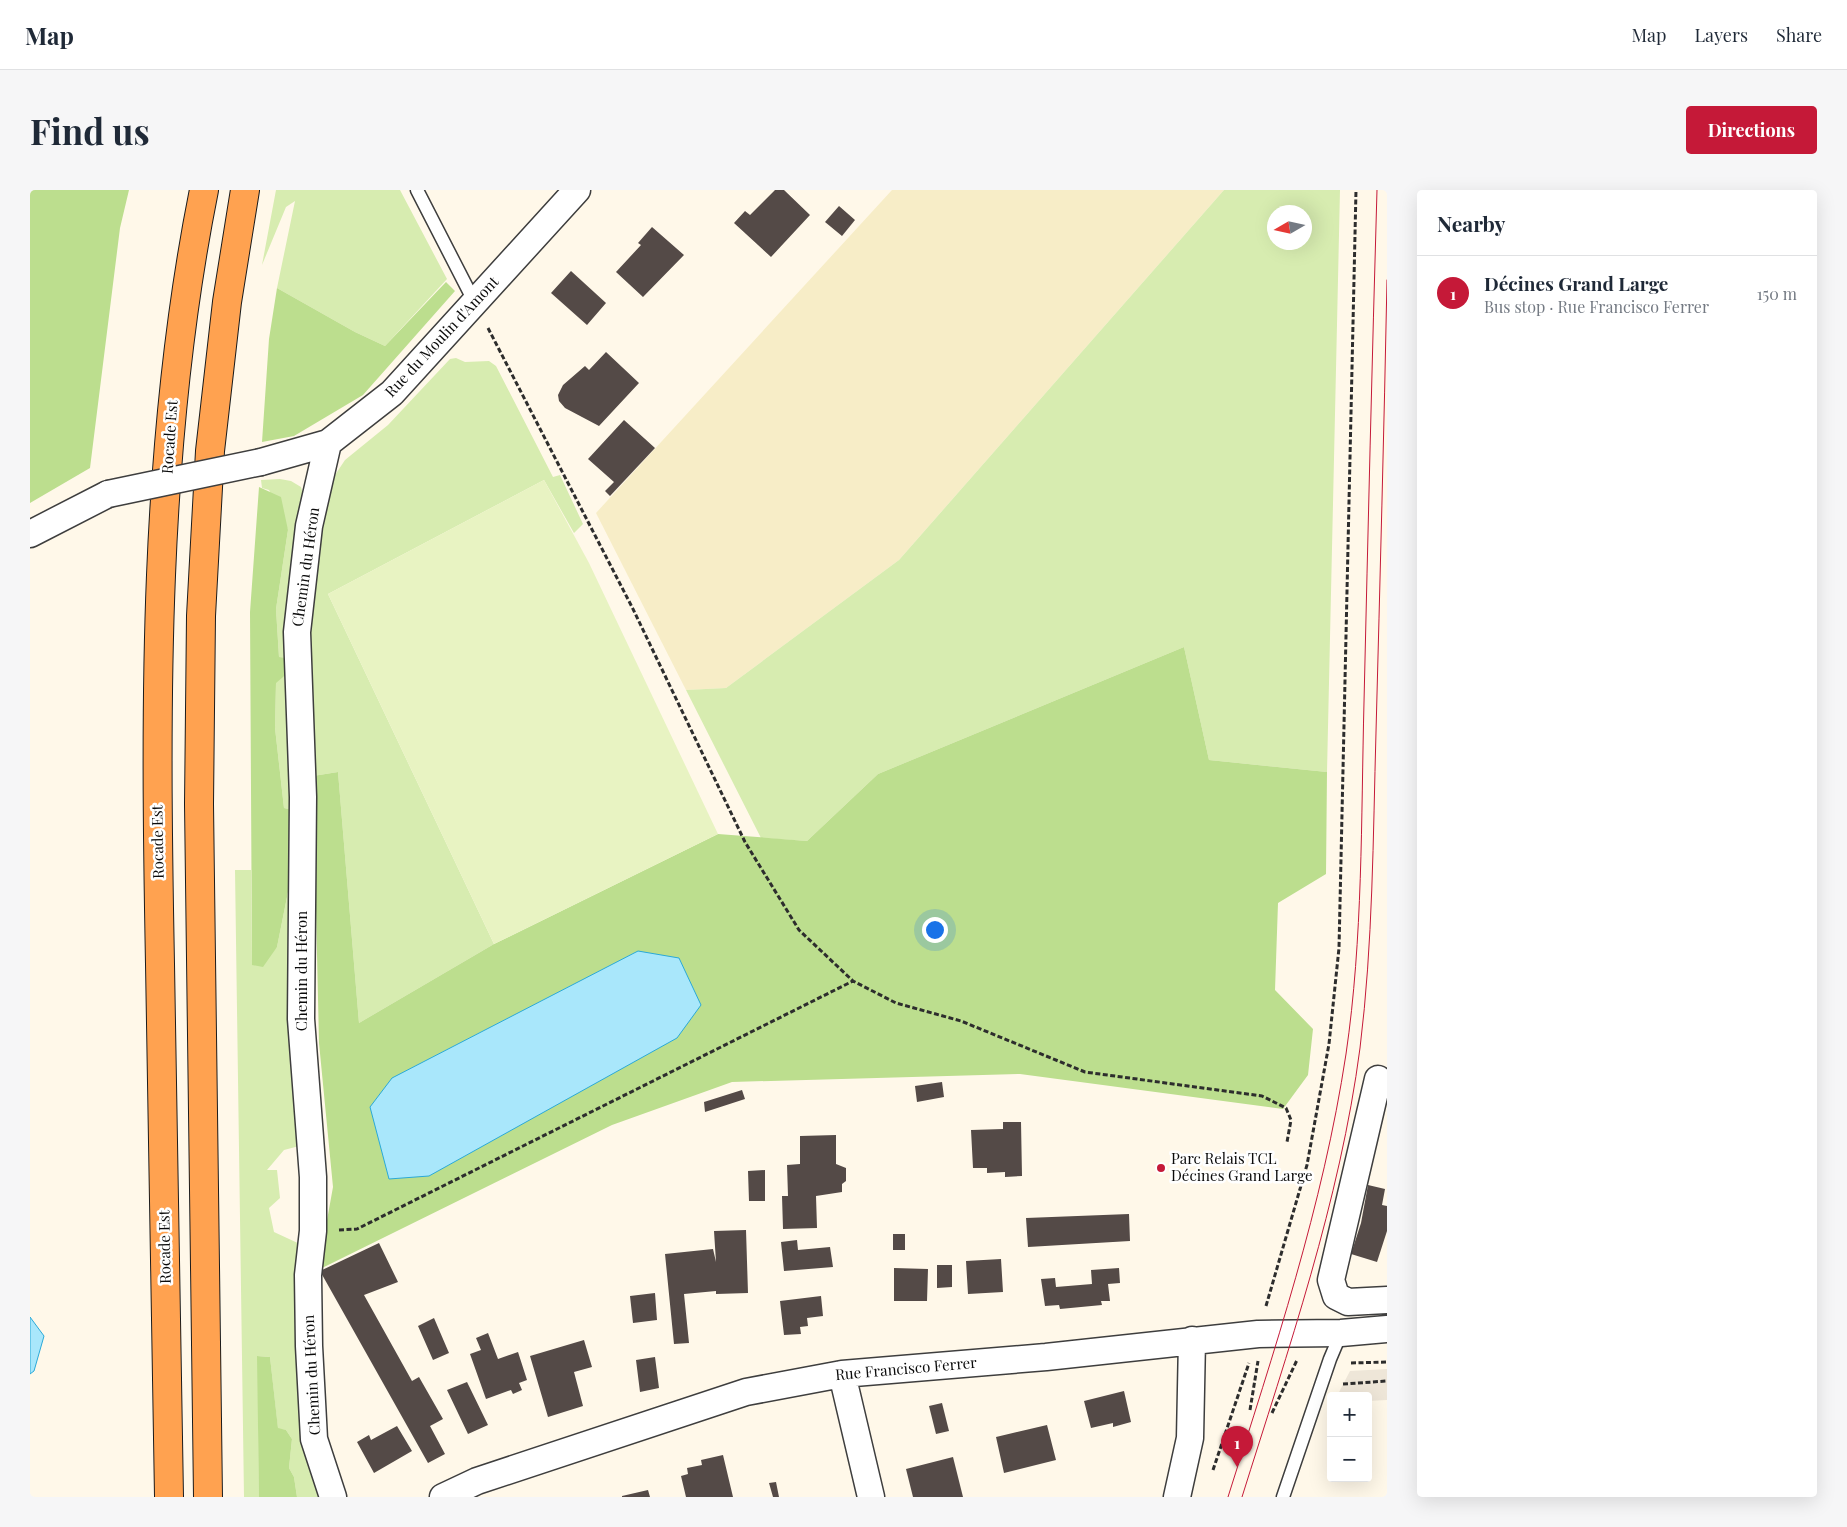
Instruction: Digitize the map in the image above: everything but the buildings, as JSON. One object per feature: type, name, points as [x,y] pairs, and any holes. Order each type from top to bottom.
[{"type":"highway","name":"Rocade Est","points":[[168,1497],[157,775],[159,607],[170,412],[194,240],[204,190]]},
{"type":"highway","points":[[208,1497],[199,804],[201,616],[211,441],[226,302],[246,190]]},
{"type":"street","name":"Rue du Moulin d'Amont","points":[[30,534],[108,494],[261,462],[328,444],[392,393],[578,190]]},
{"type":"street","name":"Chemin du Héron","points":[[328,444],[309,526],[297,632],[303,797],[301,1019],[313,1177],[313,1231],[308,1275],[309,1346],[314,1439],[333,1497]]},
{"type":"street","points":[[1378,1079],[1331,1280],[1336,1296],[1348,1302],[1387,1300]]},
{"type":"street","name":"Rue Francisco Ferrer","points":[[443,1497],[478,1481],[746,1392],[842,1374],[1046,1357],[1192,1340],[1258,1346],[1341,1333],[1387,1329]]},
{"type":"street","points":[[1177,1497],[1190,1438],[1192,1340]]},
{"type":"street","points":[[842,1374],[872,1497]]},
{"type":"lane","points":[[417,190],[474,303]]},
{"type":"lane","points":[[1283,1497],[1330,1359],[1341,1333]]},
{"type":"path","points":[[1210,1479],[1258,1346],[1306,1165],[1329,1044],[1339,948],[1356,190]]},
{"type":"path","points":[[474,303],[632,607],[745,842],[799,930],[853,981],[896,1003],[961,1021],[1085,1072],[1262,1096],[1286,1108],[1291,1120],[1287,1142]]},
{"type":"path","points":[[357,1229],[853,981]]},
{"type":"path","points":[[1250,1410],[1258,1346]]},
{"type":"path","points":[[1272,1413],[1298,1358]]},
{"type":"shaded area","points":[[892,190],[1224,190],[899,560],[726,688],[686,690],[596,513]]},
{"type":"shaded area","points":[[1387,1369],[1387,1400],[1372,1401],[1372,1392],[1339,1392],[1350,1371]]},
{"type":"green space","points":[[30,190],[129,190],[120,228],[90,468],[30,503]]},
{"type":"green space","points":[[276,190],[400,190],[447,279],[385,346],[355,332],[277,288],[295,201],[286,207],[262,265]]},
{"type":"green space","points":[[1224,190],[1340,190],[1327,772],[1209,760],[1184,647],[878,774],[807,841],[761,838],[686,690],[726,688],[899,560]]},
{"type":"green space","points":[[446,282],[455,291],[363,395],[294,436],[262,442],[269,339],[277,288],[355,332],[385,346]]},
{"type":"green space","points":[[456,358],[465,362],[489,361],[496,366],[553,477],[560,475],[583,524],[574,533],[544,480],[328,594],[494,944],[359,1023],[338,772],[313,776],[309,676],[315,560],[325,503],[333,478],[345,460],[388,425],[450,359]]},
{"type":"green space","points":[[280,479],[291,481],[301,487],[304,498],[289,658],[279,657],[276,609],[288,530],[269,490],[262,488],[261,480]]},
{"type":"green space","points":[[544,480],[589,563],[718,834],[494,944],[328,594]]},
{"type":"green space","points":[[259,487],[281,497],[288,530],[276,609],[279,657],[289,658],[289,672],[276,683],[275,728],[284,808],[293,810],[292,892],[288,892],[277,947],[263,967],[252,965],[250,612]]},
{"type":"green space","points":[[1184,647],[1209,760],[1327,772],[1326,874],[1278,903],[1275,990],[1313,1029],[1308,1075],[1283,1109],[1020,1074],[732,1082],[612,1125],[318,1270],[333,1187],[319,1043],[313,776],[338,772],[359,1023],[494,944],[718,834],[807,841],[878,774]]},
{"type":"green space","points":[[289,672],[293,810],[284,808],[275,728],[276,682]]},
{"type":"green space","points":[[235,870],[251,870],[252,965],[277,947],[288,892],[292,892],[303,1145],[284,1150],[267,1170],[277,1170],[280,1198],[269,1208],[274,1232],[302,1245],[321,1497],[297,1497],[294,1477],[289,1468],[292,1439],[286,1430],[278,1429],[270,1357],[258,1356],[259,1497],[244,1497]]},
{"type":"green space","points":[[257,1356],[270,1357],[278,1428],[286,1430],[292,1439],[289,1468],[294,1477],[297,1497],[259,1497]]},
{"type":"water","points":[[638,951],[679,958],[701,1005],[677,1038],[429,1176],[389,1179],[370,1107],[392,1078]]},
{"type":"water","points":[[30,1317],[44,1336],[34,1371],[30,1374]]},
{"type":"tram line","points":[[1228,1497],[1296,1278],[1311,1222],[1336,1111],[1352,1010],[1360,878],[1377,190]]},
{"type":"tram line","points":[[1242,1497],[1311,1275],[1326,1219],[1340,1162],[1360,1048],[1368,969],[1372,890],[1387,280]]},
{"type":"place","name":"Parc Relais TCL Décines Grand Large","points":[[1161,1168]]},
{"type":"place","name":"Décines Grand Large","points":[[1237,1467]]}]
